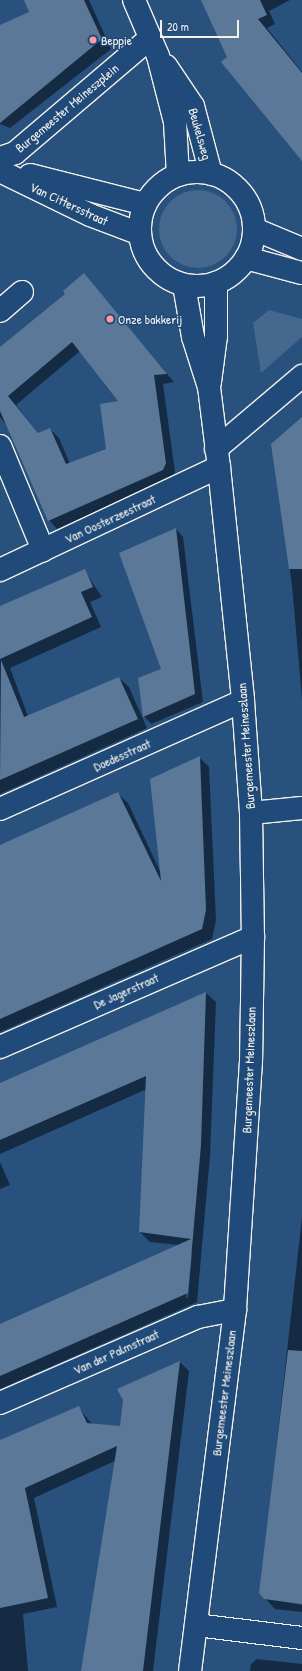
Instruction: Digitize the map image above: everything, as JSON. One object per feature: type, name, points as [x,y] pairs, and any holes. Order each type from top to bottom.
[{"type":"street","name":"Beukelsweg","points":[[134,0],[154,47],[175,122],[178,175]]},
{"type":"street","name":"Beukelsweg","points":[[154,47],[193,106],[211,174]]},
{"type":"street","name":"Burgemeester Meineszplein","points":[[0,158],[15,153],[154,47]]},
{"type":"street","name":"Van Cittersstraat","points":[[0,168],[145,204]]},
{"type":"street","name":"Van Cittersstraat","points":[[0,171],[90,215],[140,234]]},
{"type":"street","points":[[211,174],[230,183],[243,196],[254,229],[246,258],[236,271],[216,283],[184,285],[154,266],[140,234],[145,204],[159,186],[178,175],[211,174]]},
{"type":"street","points":[[254,229],[302,248]]},
{"type":"street","points":[[246,258],[302,273]]},
{"type":"street","points":[[209,387],[216,336],[216,283]]},
{"type":"street","points":[[184,285],[193,336],[209,387],[217,458]]},
{"type":"street","points":[[0,311],[22,292]]},
{"type":"street","points":[[217,458],[302,376]]},
{"type":"street","points":[[0,446],[43,550]]},
{"type":"street","name":"Van Oosterzeestraat","points":[[0,570],[43,550],[217,458]]},
{"type":"street","name":"Burgemeester Meineszlaan","points":[[190,1671],[235,1310],[251,1061],[253,937],[251,813],[243,701],[217,458]]},
{"type":"street","name":"Doedesstraat","points":[[0,809],[243,701]]},
{"type":"street","points":[[251,813],[302,808]]},
{"type":"street","name":"De Jagerstraat","points":[[0,1047],[253,937]]},
{"type":"street","name":"Van der Palmstraat","points":[[0,1404],[198,1317],[235,1310]]},
{"type":"street","points":[[196,1625],[302,1638]]},
{"type":"shaded area","points":[[198,190],[213,193],[226,201],[234,214],[237,229],[234,244],[226,257],[213,265],[198,268],[183,265],[170,257],[162,244],[159,229],[162,214],[170,201],[183,193]]},
{"type":"shaded area","points":[[269,310],[302,319],[302,337],[261,373],[253,323]]},
{"type":"building","points":[[24,0],[84,0],[102,39],[0,123],[0,25],[29,12]]},
{"type":"building","points":[[201,0],[260,0],[267,15],[258,19],[302,73],[302,161],[221,62],[227,57]]},
{"type":"building","points":[[84,273],[167,374],[154,375],[166,463],[163,470],[48,521],[0,411],[0,347],[65,294],[63,291]],"holes":[[[72,342],[118,401],[100,404],[106,449],[66,464],[50,428],[38,433],[8,396]]]},
{"type":"building","points":[[302,417],[302,569],[289,569],[271,444]]},
{"type":"building","points":[[176,528],[195,694],[143,717],[138,678],[161,669],[119,553]]},
{"type":"building","points":[[85,569],[93,587],[81,592],[92,617],[0,659],[0,606]]},
{"type":"building","points":[[1,660],[24,717],[119,677],[138,719],[0,780]]},
{"type":"building","points":[[200,756],[206,910],[202,929],[0,1019],[0,845],[118,792],[161,881],[150,779]]},
{"type":"building","points":[[206,992],[201,1145],[188,1293],[0,1376],[0,1324],[191,1239],[139,1232],[146,1076],[0,1140],[0,1083]]},
{"type":"building","points":[[288,1350],[302,1351],[302,1604],[264,1599],[259,1593]]},
{"type":"building","points":[[180,1361],[143,1671],[81,1671],[117,1446],[25,1488],[48,1598],[0,1608],[0,1440],[79,1406],[87,1423],[120,1426],[123,1400],[117,1389]]},
{"type":"place","name":"Beppie","points":[[93,40]]},
{"type":"place","name":"Onze bakkerij","points":[[110,319]]}]
